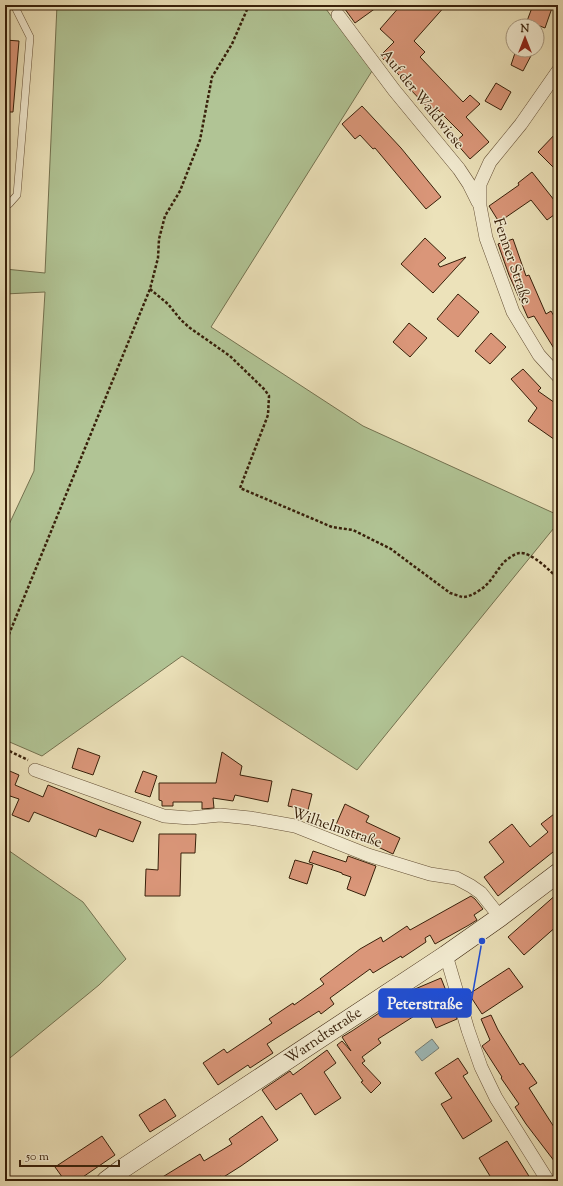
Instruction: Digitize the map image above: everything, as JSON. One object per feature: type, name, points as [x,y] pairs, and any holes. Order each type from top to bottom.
[{"type":"main road","name":"Warndtstraße","points":[[106,1181],[122,1168],[446,954],[500,917],[558,873]]},
{"type":"street","name":"Auf der Waldwiese","points":[[338,15],[390,84],[459,169],[469,184],[480,206]]},
{"type":"street","name":"Fenner Straße","points":[[558,71],[521,124],[490,162],[480,184],[480,206],[486,238],[513,312],[539,355],[558,376]]},
{"type":"street","name":"Wilhelmstraße","points":[[36,770],[164,816],[190,818],[220,815],[250,818],[295,826],[368,854],[430,874],[456,878],[481,893],[500,917]]},
{"type":"street","points":[[446,954],[466,1023],[481,1067],[496,1098],[548,1181]]},
{"type":"lane","points":[[5,204],[9,204],[17,195],[30,37],[14,5]]},
{"type":"path","points":[[5,644],[150,289],[158,258],[159,239],[165,216],[180,190],[200,140],[212,77],[232,44],[249,5]]},
{"type":"path","points":[[150,289],[168,304],[181,320],[190,328],[230,356],[265,390],[269,396],[268,415],[240,488],[332,527],[353,530],[391,549],[450,593],[462,597],[472,595],[483,588],[493,578],[504,563],[521,552],[532,556],[552,572],[558,579]]},
{"type":"path","points":[[5,749],[27,759],[36,770]]},
{"type":"green space","points":[[57,5],[323,5],[372,71],[211,327],[363,426],[558,515],[558,523],[357,770],[182,656],[42,756],[5,740],[5,533],[34,471],[45,292],[5,294],[5,269],[45,273]]},
{"type":"green space","points":[[5,848],[83,902],[126,959],[99,985],[5,1062]]},
{"type":"water","points":[[432,1039],[439,1048],[422,1061],[415,1052]]},
{"type":"building","points":[[342,5],[380,5],[355,23]]},
{"type":"building","points":[[401,5],[446,5],[414,41],[425,52],[420,57],[463,102],[470,95],[480,104],[466,117],[489,142],[470,159],[455,142],[463,135],[438,110],[434,114],[407,86],[408,84],[380,56],[394,42],[380,29]]},
{"type":"building","points":[[533,5],[553,5],[545,28],[545,18],[528,18]]},
{"type":"building","points":[[5,40],[19,41],[13,112],[5,112]]},
{"type":"building","points":[[513,58],[530,58],[523,71],[511,65]]},
{"type":"building","points":[[496,83],[511,92],[501,110],[485,101]]},
{"type":"building","points":[[362,106],[401,148],[441,197],[426,209],[375,148],[373,149],[360,135],[355,139],[342,124]]},
{"type":"building","points":[[558,131],[558,172],[538,152]]},
{"type":"building","points":[[532,172],[558,205],[558,212],[547,220],[531,200],[499,222],[489,206],[519,185],[518,183]]},
{"type":"building","points":[[425,238],[446,258],[438,264],[440,267],[466,257],[433,293],[401,264]]},
{"type":"building","points":[[513,239],[526,276],[529,275],[546,314],[551,311],[558,323],[558,355],[534,316],[528,318],[509,275],[498,244]]},
{"type":"building","points":[[458,294],[479,312],[458,337],[437,319]]},
{"type":"building","points":[[409,323],[427,338],[410,357],[393,342]]},
{"type":"building","points":[[491,333],[506,347],[490,364],[475,351]]},
{"type":"building","points":[[523,369],[541,388],[538,391],[558,405],[558,442],[528,421],[537,408],[511,379]]},
{"type":"building","points":[[78,748],[100,756],[93,775],[72,768]]},
{"type":"building","points":[[222,752],[242,766],[240,775],[272,781],[268,802],[235,795],[233,801],[213,798],[214,808],[202,809],[202,802],[173,802],[173,806],[162,806],[162,801],[159,800],[159,783],[216,783]]},
{"type":"building","points":[[5,769],[19,775],[15,785],[43,797],[48,785],[141,822],[133,842],[99,829],[96,837],[34,812],[29,822],[12,815],[19,799],[10,796],[5,808]]},
{"type":"building","points":[[143,771],[157,776],[150,797],[135,792]]},
{"type":"building","points":[[292,789],[312,794],[308,810],[288,806]]},
{"type":"building","points":[[345,804],[369,816],[366,822],[400,838],[393,854],[335,827]]},
{"type":"building","points":[[558,811],[558,848],[498,896],[484,877],[504,862],[489,842],[512,824],[530,847],[548,832],[541,824]]},
{"type":"building","points":[[159,834],[196,834],[195,853],[181,853],[180,896],[145,896],[146,869],[158,870]]},
{"type":"building","points":[[313,851],[346,862],[348,856],[376,866],[365,896],[347,889],[351,877],[309,862]]},
{"type":"building","points":[[295,860],[313,865],[307,884],[289,878]]},
{"type":"building","points":[[558,893],[558,925],[524,955],[508,937]]},
{"type":"building","points":[[471,896],[483,909],[474,915],[477,920],[435,944],[430,935],[425,938],[426,942],[402,958],[401,956],[373,973],[370,969],[330,998],[334,1004],[321,1014],[319,1011],[267,1044],[273,1053],[250,1068],[248,1065],[218,1085],[203,1063],[224,1049],[227,1053],[272,1023],[269,1019],[293,1003],[294,1005],[324,984],[320,979],[360,949],[381,937],[383,942],[407,926],[410,930]]},
{"type":"building","points":[[509,968],[523,987],[482,1014],[469,994]]},
{"type":"building","points":[[441,978],[457,1019],[436,1028],[427,1008],[378,1039],[381,1043],[362,1057],[365,1061],[362,1063],[381,1083],[371,1093],[361,1082],[363,1081],[337,1045],[342,1041],[351,1051],[342,1037],[415,989]]},
{"type":"building","points":[[491,1015],[498,1030],[520,1065],[523,1063],[537,1083],[529,1088],[554,1127],[558,1124],[558,1166],[515,1107],[519,1104],[482,1046],[490,1040],[481,1019]]},
{"type":"building","points":[[327,1050],[336,1063],[324,1072],[341,1098],[315,1115],[301,1093],[276,1110],[262,1090],[290,1071],[293,1075]]},
{"type":"building","points":[[458,1058],[468,1073],[463,1076],[492,1121],[463,1139],[441,1104],[452,1098],[435,1073]]},
{"type":"building","points":[[165,1099],[176,1116],[150,1132],[139,1115]]},
{"type":"building","points":[[262,1116],[278,1140],[222,1178],[221,1176],[213,1181],[156,1181],[200,1154],[204,1161],[232,1144],[229,1139]]},
{"type":"building","points":[[102,1136],[115,1155],[77,1181],[65,1181],[55,1167]]},
{"type":"building","points":[[507,1141],[532,1181],[493,1181],[479,1158]]},
{"type":"place","name":"Peterstraße","points":[[482,941]]}]
